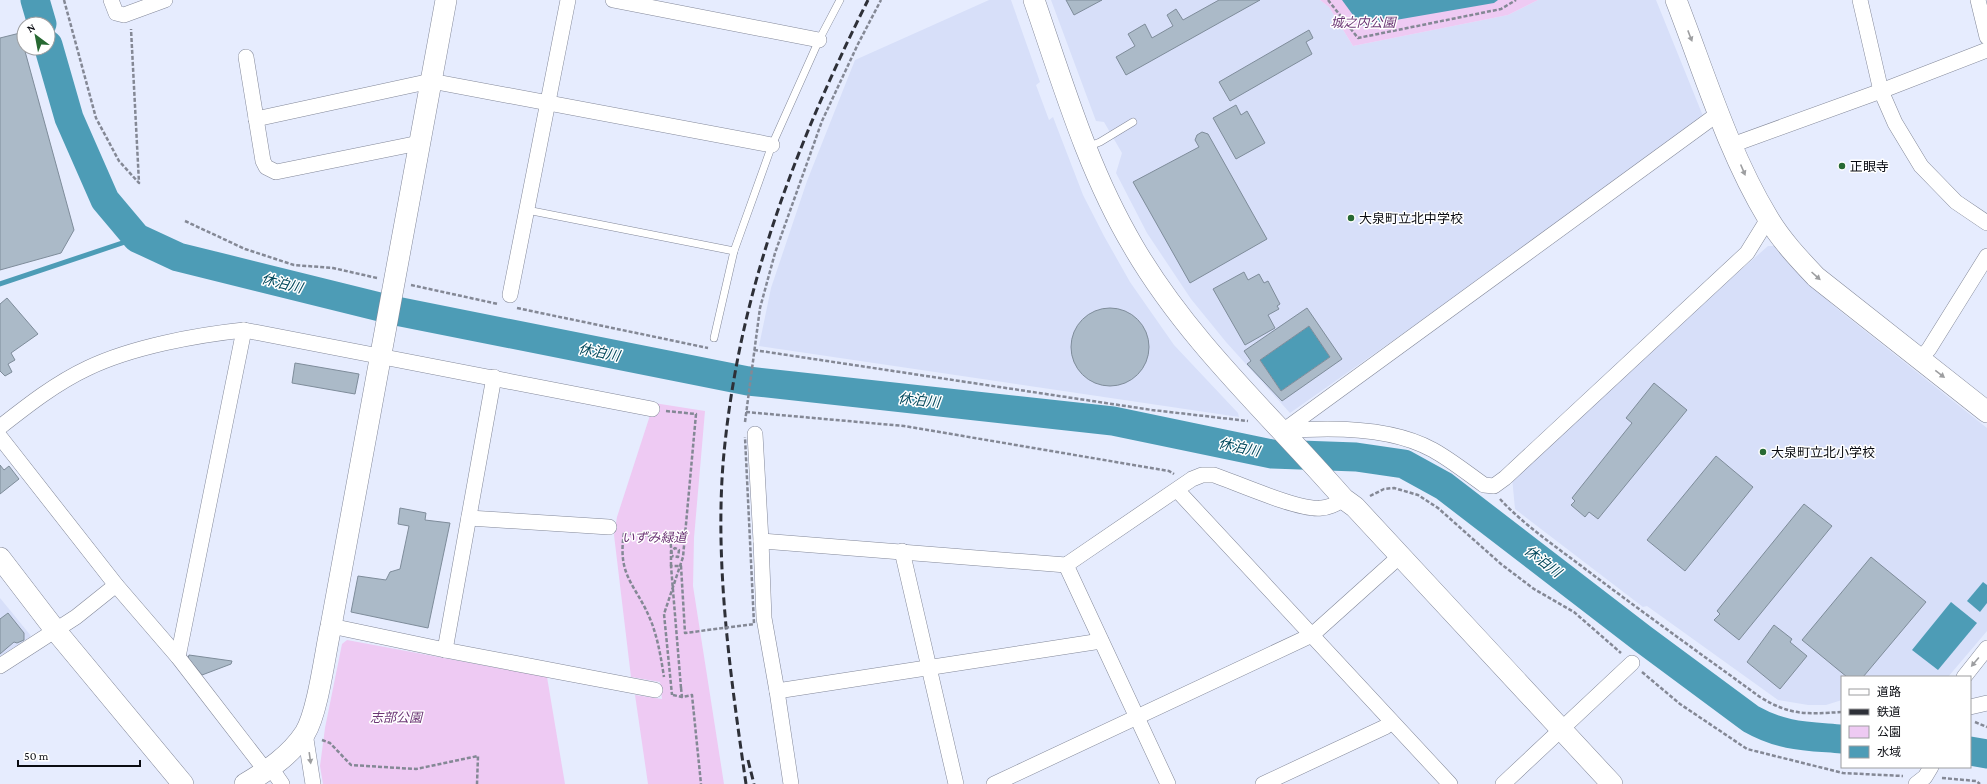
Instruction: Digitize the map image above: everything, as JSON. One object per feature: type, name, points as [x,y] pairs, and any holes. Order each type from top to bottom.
[{"type":"street","points":[[111,0],[116,13],[124,15],[165,0]]},
{"type":"street","points":[[245,784],[273,774],[305,733],[314,708],[331,626],[386,317],[446,0]]},
{"type":"street","points":[[508,300],[568,0]]},
{"type":"street","points":[[613,0],[819,40]]},
{"type":"street","points":[[1034,0],[1086,147],[1110,205],[1133,247],[1162,292],[1222,368],[1344,499],[1355,507],[1612,784]]},
{"type":"street","points":[[1676,0],[1719,113],[1746,176],[1768,219],[1793,253],[1816,277],[1987,412]]},
{"type":"street","points":[[1860,0],[1881,91],[1895,122],[1921,166],[1956,202],[1987,223]]},
{"type":"street","points":[[1978,0],[1987,37]]},
{"type":"street","points":[[1732,145],[1881,91],[1987,50]]},
{"type":"street","points":[[246,57],[263,161],[266,167],[276,172],[419,143]]},
{"type":"street","points":[[256,119],[431,81],[772,145]]},
{"type":"street","points":[[1288,438],[1719,113]]},
{"type":"street","points":[[1288,438],[1320,429],[1371,432],[1406,438],[1434,450],[1484,485],[1494,486],[1505,478],[1747,253],[1768,219]]},
{"type":"street","points":[[1920,359],[1929,349],[1987,256]]},
{"type":"street","points":[[178,657],[244,330]]},
{"type":"street","points":[[0,427],[49,390],[89,368],[108,360],[207,334],[244,330],[494,377],[652,409]]},
{"type":"street","points":[[445,650],[494,377]]},
{"type":"street","points":[[750,435],[761,541],[764,618],[791,784]]},
{"type":"street","points":[[0,437],[116,584],[178,657],[273,774]]},
{"type":"street","points":[[761,541],[1066,565],[1182,486],[1202,475],[1214,475],[1296,504],[1316,508],[1332,506],[1344,499]]},
{"type":"street","points":[[1182,486],[1312,636],[1450,784]]},
{"type":"street","points":[[469,518],[609,526]]},
{"type":"street","points":[[902,551],[956,784]]},
{"type":"street","points":[[994,784],[1312,636],[1400,556]]},
{"type":"street","points":[[0,558],[56,631],[183,784]]},
{"type":"street","points":[[1066,565],[1168,784]]},
{"type":"street","points":[[0,666],[76,617],[116,584]]},
{"type":"street","points":[[331,626],[661,692]]},
{"type":"street","points":[[777,691],[1101,641]]},
{"type":"street","points":[[1965,676],[1987,648]]},
{"type":"street","points":[[1503,784],[1632,663]]},
{"type":"street","points":[[1971,707],[1987,703]]},
{"type":"street","points":[[1263,784],[1385,727],[1391,722]]},
{"type":"street","points":[[305,733],[313,784]]},
{"type":"lane","points":[[714,338],[734,251],[772,145],[819,40],[840,0]]},
{"type":"lane","points":[[1086,147],[1100,142],[1133,122]]},
{"type":"lane","points":[[527,210],[734,251]]},
{"type":"path","points":[[64,0],[96,118],[119,161],[139,183],[131,24]]},
{"type":"path","points":[[746,408],[760,308],[775,254],[794,196],[822,121],[858,44],[881,0]]},
{"type":"path","points":[[1328,0],[1358,38],[1501,9],[1516,0]]},
{"type":"path","points":[[185,221],[245,249],[294,265],[333,268],[393,285],[508,300],[712,349]]},
{"type":"path","points":[[754,350],[1152,410],[1252,421]]},
{"type":"path","points":[[652,409],[696,414],[683,557],[664,614],[672,695]]},
{"type":"path","points":[[746,412],[904,426],[1015,444],[1169,471],[1182,486]]},
{"type":"path","points":[[671,566],[682,566],[685,633],[754,624],[750,435]]},
{"type":"path","points":[[1499,497],[1512,511],[1537,532],[1655,622],[1760,697],[1775,706],[1796,713],[1841,712]]},
{"type":"path","points":[[609,526],[624,533],[685,540]]},
{"type":"path","points":[[624,533],[622,546],[623,568],[650,618],[656,634],[661,692],[682,697],[692,695],[701,784]]},
{"type":"path","points":[[670,538],[672,556],[675,558],[679,555],[678,549],[673,548],[670,551],[682,697]]},
{"type":"path","points":[[1971,720],[1987,727]]},
{"type":"path","points":[[305,733],[330,743],[351,765],[416,769],[478,756],[477,784]]},
{"type":"path","points":[[1924,777],[1976,781],[1980,784]]},
{"type":"shaded area","points":[[989,0],[1011,0],[1040,82],[1036,85],[1049,120],[1053,117],[1083,195],[1130,282],[1174,345],[1238,413],[1239,417],[759,346],[771,288],[807,181],[855,60]]},
{"type":"shaded area","name":"大泉町立北中学校","points":[[1051,0],[1320,0],[1329,7],[1353,46],[1508,15],[1538,0],[1656,0],[1703,116],[1469,287],[1290,413],[1226,342],[1191,299],[1147,233],[1116,173],[1122,153],[1104,122],[1096,121]]},
{"type":"shaded area","name":"大泉町立北小学校","points":[[1768,246],[1774,246],[1795,270],[1835,307],[1987,428],[1987,631],[1949,676],[1841,676],[1841,700],[1826,705],[1808,705],[1778,700],[1647,606],[1643,607],[1515,509],[1512,477],[1685,319]]},
{"type":"shaded area","points":[[0,598],[31,636],[0,658]]},
{"type":"green space","name":"城之内公園","points":[[1320,0],[1538,0],[1508,15],[1353,46],[1329,7]]},
{"type":"green space","name":"いずみ緑道","points":[[654,403],[705,411],[694,538],[693,586],[724,784],[648,784],[635,695],[662,699],[660,682],[631,677],[614,535],[617,517]]},
{"type":"green space","name":"志部公園","points":[[347,640],[547,677],[565,784],[323,784],[320,766],[325,728],[342,644]]},
{"type":"water","points":[[1342,0],[1498,0],[1494,3],[1361,26]]},
{"type":"water","points":[[1309,326],[1330,357],[1281,391],[1260,360]]},
{"type":"water","points":[[1983,582],[1987,585],[1987,603],[1980,612],[1967,601]]},
{"type":"water","points":[[1951,602],[1977,623],[1938,670],[1912,650]]},
{"type":"building","points":[[1066,0],[1102,0],[1074,15]]},
{"type":"building","points":[[1219,0],[1260,0],[1126,75],[1116,57],[1135,46],[1128,34],[1145,24],[1152,38],[1173,26],[1167,15],[1176,9],[1183,20]]},
{"type":"building","points":[[1309,30],[1313,38],[1306,42],[1312,54],[1230,101],[1219,82]]},
{"type":"building","points":[[16,34],[16,56],[26,56],[74,230],[61,253],[0,270],[0,38]]},
{"type":"building","points":[[1236,105],[1241,115],[1247,111],[1265,143],[1236,159],[1213,118]]},
{"type":"building","points":[[1202,132],[1208,134],[1267,239],[1190,283],[1133,182],[1199,147],[1195,140],[1197,135]]},
{"type":"building","points":[[1244,272],[1248,280],[1259,274],[1264,283],[1268,281],[1280,304],[1277,306],[1279,309],[1268,315],[1275,328],[1245,345],[1213,289]]},
{"type":"building","points":[[7,298],[38,334],[11,353],[15,360],[8,364],[12,372],[5,376],[0,371],[0,304]]},
{"type":"building","points":[[1110,308],[1125,311],[1138,319],[1146,332],[1149,347],[1146,362],[1138,375],[1125,383],[1110,386],[1095,383],[1082,375],[1074,362],[1071,347],[1074,332],[1082,319],[1095,311]]},
{"type":"building","points":[[1307,308],[1342,359],[1282,401],[1247,364],[1251,361],[1244,351]],"holes":[[[1309,326],[1330,357],[1281,391],[1260,360]]]},
{"type":"building","points":[[295,363],[359,374],[355,394],[292,383]]},
{"type":"building","points":[[1654,383],[1687,410],[1598,519],[1589,512],[1585,517],[1571,505],[1575,501],[1572,498],[1632,423],[1626,418]]},
{"type":"building","points":[[1716,456],[1753,487],[1685,571],[1647,540]]},
{"type":"building","points":[[0,465],[4,470],[9,466],[19,479],[0,494]]},
{"type":"building","points":[[1804,504],[1832,526],[1739,640],[1714,620],[1720,614],[1717,611]]},
{"type":"building","points":[[400,508],[426,513],[425,520],[450,523],[428,628],[351,612],[358,576],[386,580],[390,572],[400,569],[409,526],[398,524]]},
{"type":"building","points":[[1871,557],[1926,602],[1864,676],[1846,676],[1802,640]]},
{"type":"building","points":[[8,613],[24,633],[24,640],[17,643],[14,642],[0,654],[0,619]]},
{"type":"building","points":[[1774,625],[1792,639],[1790,642],[1807,656],[1780,689],[1747,662]]},
{"type":"building","points":[[189,655],[232,661],[231,664],[202,675],[188,658]]},
{"type":"waterway","name":"休泊川","points":[[35,0],[40,16]]},
{"type":"waterway","name":"休泊川","points":[[51,56],[69,118],[105,200],[137,238],[178,257],[396,311],[748,381],[1113,421],[1272,454],[1356,457],[1404,464],[1444,486],[1643,639],[1751,719],[1763,725],[1795,735],[1841,739]]},
{"type":"waterway","points":[[0,284],[137,238]]},
{"type":"waterway","name":"休泊川","points":[[1971,751],[1987,754]]},
{"type":"railway","points":[[746,784],[730,665],[721,544],[723,464],[730,402],[741,342],[773,225],[793,168],[816,111],[868,0]]},
{"type":"railway","points":[[748,760],[754,784]]},
{"type":"place","name":"正眼寺","points":[[1842,166]]},
{"type":"place","name":"大泉町立北中学校","points":[[1351,218]]},
{"type":"place","name":"大泉町立北小学校","points":[[1763,452]]}]
